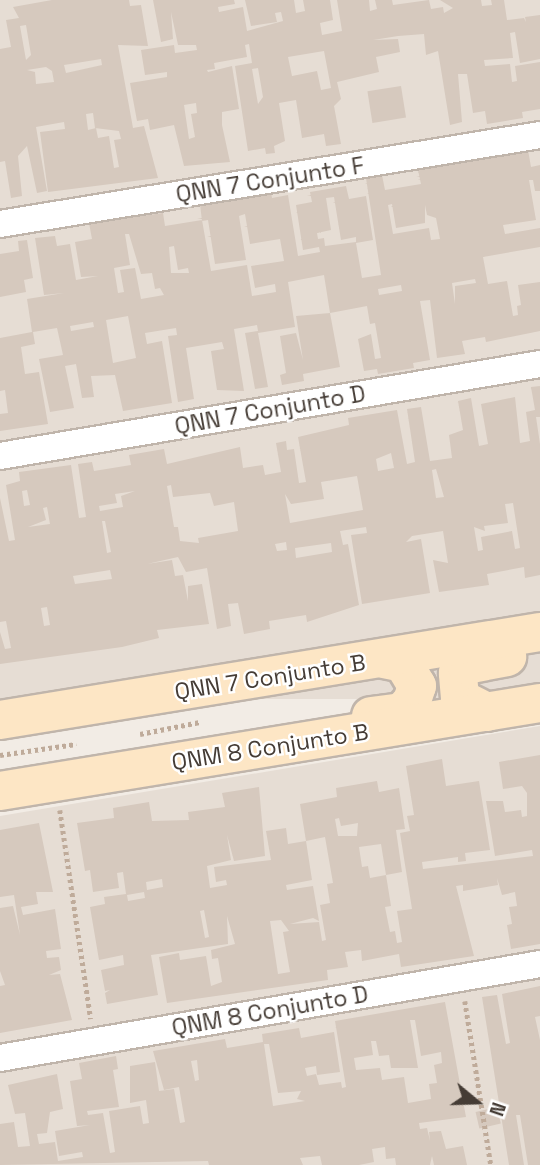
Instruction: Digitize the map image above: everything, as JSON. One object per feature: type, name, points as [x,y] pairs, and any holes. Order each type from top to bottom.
[{"type":"main road","name":"QNN 7 Conjunto B","points":[[0,720],[540,632]]},
{"type":"main road","points":[[488,712],[460,698],[458,673],[466,664],[540,651]]},
{"type":"main road","points":[[120,771],[227,738],[402,712],[412,701],[417,686],[403,663],[384,659]]},
{"type":"main road","name":"QNM 8 Conjunto B","points":[[0,791],[540,703]]},
{"type":"street","name":"QNN 7 Conjunto F","points":[[0,225],[540,135]]},
{"type":"street","name":"QNN 7 Conjunto D","points":[[0,456],[540,364]]},
{"type":"street","name":"QNM 8 Conjunto D","points":[[0,1058],[540,964]]},
{"type":"path","points":[[136,735],[202,721]]},
{"type":"path","points":[[0,755],[82,743]]},
{"type":"path","points":[[55,781],[94,1043]]},
{"type":"path","points":[[461,976],[491,1165]]},
{"type":"shaded area","points":[[0,0],[540,0],[540,699],[0,699]]},
{"type":"shaded area","points":[[540,726],[540,1165],[0,1165],[0,816]]},
{"type":"building","points":[[52,0],[129,0],[130,6],[141,5],[148,46],[118,45],[133,128],[144,126],[158,178],[48,192],[40,132],[65,129],[64,122],[36,127],[47,191],[37,193],[27,146],[18,156],[22,196],[11,198],[5,161],[0,162],[0,49],[11,47],[6,20],[19,18],[13,7]],"holes":[[[26,25],[31,55],[26,60],[20,26]],[[101,59],[102,65],[66,73],[64,65]],[[46,67],[52,71],[54,82],[36,84],[35,72],[27,70]],[[93,113],[96,128],[88,130],[86,114]],[[96,128],[119,131],[121,139],[114,140],[119,167],[114,168],[109,136],[98,138]]]},
{"type":"building","points":[[153,0],[234,0],[235,4],[218,7],[219,12],[243,7],[247,31],[283,21],[281,12],[275,13],[277,22],[251,26],[245,0],[294,0],[296,13],[305,11],[303,0],[330,0],[333,20],[320,23],[322,35],[342,31],[337,0],[369,0],[370,11],[377,9],[375,0],[392,0],[393,5],[429,0],[431,9],[443,7],[444,13],[453,8],[440,0],[481,0],[482,6],[492,5],[491,0],[504,0],[507,20],[524,18],[526,22],[525,17],[540,15],[540,59],[520,63],[515,32],[510,33],[513,58],[484,60],[485,66],[510,64],[512,82],[517,81],[515,66],[540,62],[540,109],[522,112],[523,118],[487,124],[485,111],[473,113],[467,74],[458,74],[462,122],[450,125],[438,51],[426,55],[424,34],[398,36],[373,40],[398,39],[400,52],[376,57],[379,72],[337,82],[341,99],[334,106],[341,144],[326,146],[324,134],[302,138],[296,100],[279,103],[285,141],[274,146],[275,153],[266,154],[265,148],[248,151],[235,66],[252,63],[249,44],[245,45],[247,57],[214,63],[215,69],[207,70],[208,72],[232,66],[239,109],[222,112],[230,162],[184,166],[174,125],[150,130],[148,119],[137,121],[130,83],[167,77],[167,72],[145,75],[141,50],[174,45],[175,53],[197,50],[196,45],[178,45],[171,12],[173,39],[161,42]],"holes":[[[324,51],[331,88],[321,90],[317,71],[292,76],[288,57]],[[258,68],[263,97],[258,104],[252,69]],[[196,103],[197,113],[191,114],[195,137],[189,139],[184,105]]]},
{"type":"building","points":[[401,86],[406,118],[372,123],[367,91]]},
{"type":"building","points":[[528,150],[531,167],[540,165],[540,191],[535,191],[533,180],[529,180],[536,220],[503,225],[505,234],[540,228],[540,247],[483,257],[488,284],[507,281],[513,316],[518,315],[517,306],[521,305],[518,285],[540,282],[540,331],[486,342],[485,337],[462,341],[465,354],[437,358],[430,300],[420,301],[430,360],[413,363],[414,368],[378,374],[377,369],[364,371],[358,339],[371,334],[375,359],[381,358],[375,323],[370,324],[367,306],[330,313],[324,275],[288,282],[295,327],[258,333],[268,387],[255,389],[245,333],[258,331],[257,325],[234,329],[244,391],[217,390],[211,351],[224,349],[222,342],[186,348],[194,399],[178,402],[168,336],[177,335],[176,328],[145,333],[147,344],[162,341],[172,403],[123,411],[115,375],[91,376],[94,397],[82,398],[76,364],[65,366],[74,408],[50,412],[39,359],[63,355],[57,328],[33,332],[35,344],[21,347],[25,374],[39,372],[48,424],[0,431],[0,414],[8,413],[5,390],[0,391],[0,338],[32,332],[27,299],[64,293],[44,295],[35,238],[55,236],[57,246],[70,244],[76,280],[98,276],[81,277],[75,242],[92,239],[89,223],[163,213],[165,226],[202,220],[200,204],[271,192],[272,198],[288,195],[298,256],[320,252],[319,247],[303,250],[296,205],[312,202],[310,192],[346,186],[349,199],[366,196],[373,240],[356,243],[362,278],[381,275],[366,178],[382,175],[385,190],[421,184],[418,170]],"holes":[[[334,197],[341,240],[356,237],[356,242],[325,246],[324,238],[318,239],[317,233],[331,230],[326,198]],[[392,204],[396,228],[425,223],[425,205],[427,215],[436,218],[440,239],[431,240],[429,228],[393,234],[388,205]],[[245,214],[250,244],[280,239],[284,261],[251,266],[255,288],[275,284],[276,292],[252,296],[247,265],[211,271],[202,221],[208,220],[215,264],[246,260],[239,216]],[[125,234],[129,234],[141,274],[152,273],[155,289],[160,288],[164,295],[141,299],[135,268],[120,270],[124,292],[118,293],[114,268],[130,265]],[[174,246],[178,270],[188,268],[189,273],[171,273],[169,247]],[[475,279],[476,283],[455,286],[455,304],[452,283]],[[401,285],[402,291],[379,295],[378,289]],[[128,316],[136,358],[113,363],[106,320]],[[93,322],[94,327],[71,331],[70,326]]]},
{"type":"building","points":[[27,240],[33,278],[24,280],[26,292],[0,297],[0,254],[19,251],[18,241]]},
{"type":"building","points":[[330,313],[340,367],[303,374],[304,381],[282,385],[280,375],[286,373],[280,336],[296,333],[303,360],[296,316]]},
{"type":"building","points":[[540,386],[540,417],[536,417],[540,444],[540,575],[525,578],[524,567],[487,574],[489,585],[439,592],[433,560],[448,563],[443,531],[412,536],[406,542],[421,539],[430,593],[362,604],[351,535],[367,533],[366,527],[340,531],[343,545],[348,544],[359,605],[307,622],[306,615],[269,621],[270,629],[244,634],[238,603],[228,604],[231,626],[217,629],[207,568],[186,572],[178,557],[147,564],[172,560],[175,576],[183,575],[188,601],[188,586],[202,584],[209,624],[157,630],[159,638],[122,647],[0,664],[0,632],[5,649],[11,648],[6,621],[0,622],[0,498],[9,541],[15,540],[6,485],[20,481],[19,472],[71,465],[79,518],[86,517],[78,464],[92,462],[94,471],[131,465],[129,455],[164,449],[167,464],[240,447],[243,468],[263,465],[265,475],[281,472],[276,443],[286,441],[287,450],[294,449],[299,483],[306,482],[298,437],[349,425],[348,418],[397,410],[407,464],[415,462],[407,409],[421,407],[430,461],[452,458],[449,435],[463,430],[458,401],[471,398],[479,446],[488,444],[481,404],[515,397],[520,443],[530,441],[526,412],[535,410],[531,387]],"holes":[[[391,453],[394,468],[378,471],[376,459]],[[436,469],[444,497],[436,498],[432,470]],[[357,476],[363,510],[290,523],[285,494],[291,504],[324,499],[321,482]],[[171,485],[173,497],[210,493],[214,506],[234,502],[238,531],[198,538],[199,543],[180,541],[178,527],[174,527],[167,486]],[[27,490],[30,505],[24,506],[22,491]],[[135,491],[121,496],[123,507],[100,511],[99,506],[117,503],[115,494]],[[513,503],[520,548],[515,549],[512,531],[481,537],[483,550],[478,551],[474,527],[485,531],[484,526],[508,523],[505,504]],[[47,507],[50,524],[28,527],[46,520],[43,508]],[[102,521],[105,521],[111,552],[107,553]],[[286,542],[287,550],[277,551],[275,544]],[[331,543],[332,552],[296,558],[295,548]],[[110,570],[112,579],[75,584],[73,576]],[[47,607],[50,625],[44,626],[41,608]]]},
{"type":"building","points":[[540,755],[540,944],[511,949],[507,925],[512,924],[509,907],[517,906],[515,892],[502,895],[497,878],[498,885],[463,891],[463,885],[456,886],[474,956],[401,967],[399,954],[362,961],[361,950],[345,952],[348,967],[327,970],[328,980],[167,1003],[159,957],[179,953],[180,960],[206,956],[211,986],[222,982],[218,958],[212,959],[211,950],[235,944],[227,916],[228,944],[151,955],[158,995],[107,1004],[105,993],[110,990],[105,991],[101,970],[124,965],[123,955],[99,960],[90,907],[105,904],[104,897],[126,894],[123,872],[117,873],[119,888],[93,892],[90,870],[85,871],[77,823],[114,818],[113,808],[149,802],[152,821],[189,820],[188,812],[225,807],[222,793],[259,787],[265,856],[234,861],[227,835],[231,860],[207,866],[210,888],[227,885],[226,880],[216,882],[214,867],[271,860],[266,831],[286,828],[288,844],[306,841],[300,804],[337,797],[336,788],[377,781],[379,792],[399,788],[405,829],[396,830],[402,872],[386,875],[391,906],[385,907],[390,932],[395,931],[397,943],[402,942],[397,911],[412,909],[400,833],[410,831],[407,816],[414,815],[406,766],[442,759],[446,786],[479,781],[490,850],[465,853],[466,861],[458,862],[458,857],[422,862],[423,869],[533,856],[532,850],[495,856],[486,801],[503,801],[505,812],[521,810],[522,817],[527,816],[527,793],[522,786],[503,789],[499,762]],"holes":[[[339,818],[341,826],[358,823],[357,836],[338,836],[335,819]],[[325,837],[333,883],[327,884],[330,903],[320,905],[326,940],[322,941],[319,922],[290,924],[313,918],[319,921],[313,886],[287,890],[286,885],[312,880],[306,841]],[[381,844],[386,875],[370,878],[368,866],[362,867],[359,847]],[[162,879],[163,887],[147,890],[146,882]],[[144,892],[145,898],[128,901],[127,895]],[[204,910],[209,937],[205,938],[200,911]],[[281,920],[289,931],[283,932],[290,972],[278,974],[270,921]]]},
{"type":"building","points":[[39,823],[53,892],[36,892],[38,904],[21,907],[23,915],[55,909],[61,949],[46,951],[47,958],[59,957],[61,970],[49,975],[60,974],[72,1020],[0,1033],[0,986],[5,985],[0,971],[0,908],[13,906],[20,935],[14,895],[0,897],[0,830]]},
{"type":"building","points":[[540,986],[540,1016],[535,1017],[540,1040],[540,1165],[528,1165],[520,1115],[516,1115],[524,1165],[509,1165],[482,997],[497,995],[506,1044],[510,1043],[502,994]]},
{"type":"building","points":[[445,1002],[466,1117],[419,1123],[420,1129],[427,1128],[430,1141],[429,1132],[441,1131],[446,1149],[463,1146],[467,1165],[434,1165],[432,1156],[430,1165],[396,1165],[395,1158],[386,1159],[385,1147],[372,1149],[374,1162],[359,1165],[322,1165],[320,1156],[300,1158],[303,1165],[209,1165],[208,1161],[0,1165],[0,1124],[14,1122],[18,1147],[30,1146],[25,1113],[15,1114],[8,1085],[57,1074],[63,1109],[50,1112],[47,1133],[37,1134],[39,1144],[55,1142],[58,1161],[83,1157],[82,1152],[59,1156],[55,1131],[90,1125],[77,1126],[70,1081],[82,1079],[79,1063],[116,1056],[118,1069],[113,1070],[119,1107],[87,1111],[88,1115],[103,1113],[110,1153],[115,1152],[109,1111],[140,1106],[143,1124],[149,1123],[146,1100],[130,1103],[130,1066],[155,1062],[159,1091],[174,1089],[180,1123],[185,1122],[179,1087],[164,1090],[153,1051],[225,1039],[227,1048],[263,1042],[262,1034],[299,1028],[301,1038],[334,1032],[340,1072],[317,1075],[316,1066],[305,1068],[307,1076],[316,1074],[319,1085],[341,1082],[342,1088],[346,1087],[335,1021]],"holes":[[[410,1020],[415,1020],[421,1056],[441,1052],[442,1063],[434,1065],[437,1083],[429,1084],[431,1099],[408,1103],[404,1077],[382,1080],[380,1068],[356,1070],[354,1058],[373,1055],[371,1041],[376,1041],[379,1056],[389,1055],[391,1068],[418,1068]],[[264,1044],[269,1044],[278,1093],[301,1091],[297,1099],[305,1101],[273,1106]],[[197,1060],[199,1080],[195,1081],[191,1061]]]},
{"type":"building","points":[[497,1107],[501,1124],[479,1129],[476,1112]]}]
